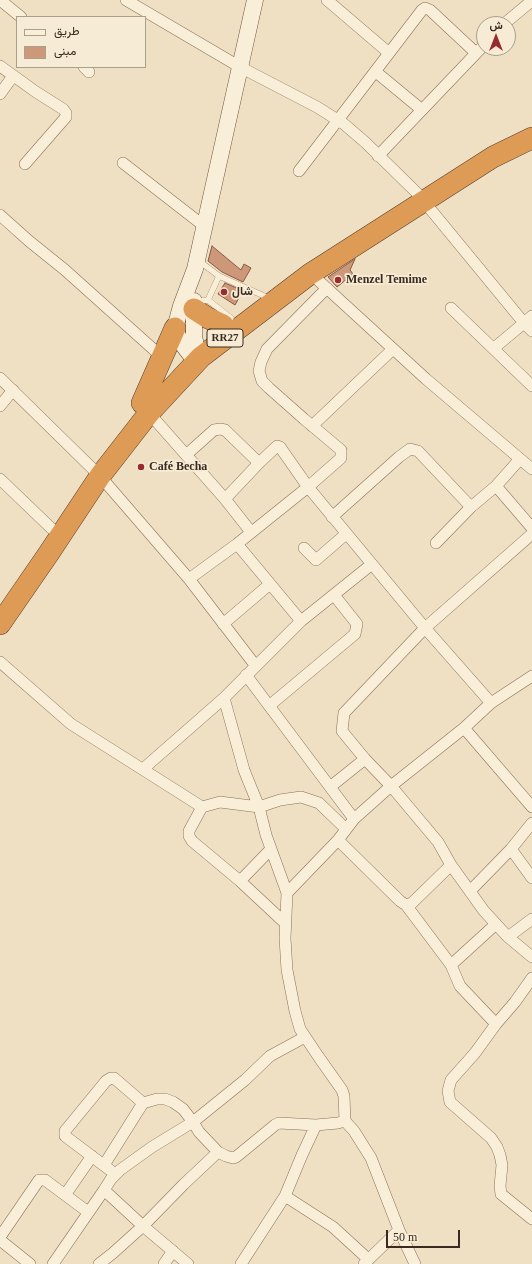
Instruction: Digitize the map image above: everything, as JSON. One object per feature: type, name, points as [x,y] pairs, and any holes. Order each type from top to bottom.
[{"type":"highway","name":"RR27","points":[[195,355],[268,298],[307,270],[420,197],[487,150],[532,127]]},
{"type":"highway","name":"RR27","points":[[420,197],[532,138]]},
{"type":"highway","name":"RR27","points":[[1,609],[51,528],[146,408],[227,321],[244,306],[268,298]]},
{"type":"highway","points":[[194,304],[208,318],[227,321]]},
{"type":"highway","points":[[146,408],[162,357],[175,328]]},
{"type":"highway","name":"RR27","points":[[1,609],[49,553],[96,472]]},
{"type":"street","points":[[0,0],[20,16]]},
{"type":"street","points":[[126,0],[240,67],[317,107],[338,120],[366,143],[420,197],[529,323],[494,348]]},
{"type":"street","points":[[195,355],[194,304],[196,265],[255,0]]},
{"type":"street","points":[[327,0],[389,53]]},
{"type":"street","points":[[513,16],[528,3]]},
{"type":"street","points":[[299,171],[425,8],[430,10],[476,53],[378,156]]},
{"type":"street","points":[[0,66],[63,109],[66,113],[66,117],[25,164]]},
{"type":"street","points":[[376,72],[422,110]]},
{"type":"street","points":[[0,94],[13,76]]},
{"type":"street","points":[[123,164],[204,226]]},
{"type":"street","points":[[0,215],[29,241],[66,270],[162,357]]},
{"type":"street","points":[[307,270],[393,349],[532,469]]},
{"type":"street","points":[[189,579],[237,544],[250,532],[308,487],[341,458],[341,450],[262,381],[259,372],[261,362],[267,349],[327,288]]},
{"type":"street","points":[[194,304],[175,328],[177,336],[195,355]]},
{"type":"street","points":[[451,308],[532,386]]},
{"type":"street","points":[[312,426],[393,349]]},
{"type":"street","points":[[0,378],[96,472],[189,579],[255,665]]},
{"type":"street","points":[[0,406],[13,390]]},
{"type":"street","points":[[146,408],[225,499],[250,532]]},
{"type":"street","points":[[186,455],[214,430],[220,429],[225,430],[260,463]]},
{"type":"street","points":[[225,499],[274,448],[277,446],[280,447],[308,487],[346,534],[425,628],[491,703]]},
{"type":"street","points":[[332,517],[410,449],[418,451],[471,507]]},
{"type":"street","points":[[436,543],[471,507],[496,486],[520,458]]},
{"type":"street","points":[[0,479],[51,528]]},
{"type":"street","points":[[496,486],[532,528]]},
{"type":"street","points":[[304,548],[316,560],[346,534]]},
{"type":"street","points":[[532,534],[425,628],[344,713],[342,731],[364,759],[392,786],[438,842],[451,865],[484,911],[508,937],[532,957]]},
{"type":"street","points":[[237,544],[301,621]]},
{"type":"street","points":[[143,769],[224,698],[255,665],[301,621],[372,564]]},
{"type":"street","points":[[223,624],[270,584]]},
{"type":"street","points":[[269,706],[355,634],[358,624],[334,594]]},
{"type":"street","points":[[0,662],[71,724],[202,807]]},
{"type":"street","points":[[246,675],[354,819]]},
{"type":"street","points":[[287,893],[338,840],[354,819],[392,786],[464,728],[491,703],[532,677]]},
{"type":"street","points":[[224,698],[244,770],[259,807],[266,835],[287,893],[285,924],[287,970],[295,1011],[305,1037],[342,1090],[344,1096],[345,1121],[354,1131],[371,1158],[399,1230],[415,1264]]},
{"type":"street","points":[[464,728],[532,807]]},
{"type":"street","points":[[330,788],[364,759]]},
{"type":"street","points":[[285,924],[240,881],[192,841],[189,836],[189,831],[202,807],[220,802],[259,807],[280,800],[301,797],[319,803],[346,829]]},
{"type":"street","points":[[470,891],[511,849],[532,823]]},
{"type":"street","points":[[338,840],[400,901],[406,904],[452,965],[460,986],[496,1024]]},
{"type":"street","points":[[240,881],[271,849]]},
{"type":"street","points":[[511,849],[532,878]]},
{"type":"street","points":[[406,904],[412,903],[451,865]]},
{"type":"street","points":[[508,937],[532,919]]},
{"type":"street","points":[[452,965],[496,924]]},
{"type":"street","points":[[532,978],[475,1053],[451,1080],[448,1091],[450,1102],[491,1138],[497,1147],[502,1165],[499,1191],[532,1219]]},
{"type":"street","points":[[53,1264],[116,1174],[152,1148],[193,1122],[245,1080],[270,1056],[305,1037]]},
{"type":"street","points":[[116,1174],[65,1136],[65,1131],[106,1081],[111,1078],[114,1078],[143,1103]]},
{"type":"street","points":[[104,1165],[143,1103],[156,1100],[172,1102],[183,1109],[203,1137],[218,1152],[229,1158],[236,1157],[275,1125],[316,1125],[345,1121]]},
{"type":"street","points":[[241,1264],[285,1196],[316,1125]]},
{"type":"street","points":[[99,1264],[143,1226],[218,1152]]},
{"type":"street","points":[[65,1195],[92,1156]]},
{"type":"street","points":[[0,1237],[39,1180],[45,1180],[88,1212]]},
{"type":"street","points":[[104,1190],[143,1226],[188,1264]]},
{"type":"street","points":[[285,1196],[333,1228],[366,1262],[399,1230]]},
{"type":"street","points":[[0,1240],[30,1264]]},
{"type":"street","points":[[164,1264],[173,1251]]},
{"type":"lane","points":[[196,265],[268,298]]},
{"type":"lane","points":[[194,304],[219,276]]},
{"type":"building","points":[[212,246],[241,270],[244,264],[251,268],[243,282],[222,272],[208,261]]},
{"type":"building","name":"Menzel Temime","points":[[355,259],[350,270],[353,274],[337,287],[328,277]]},
{"type":"building","points":[[225,283],[239,289],[236,294],[240,296],[235,305],[218,294]]},
{"type":"place","name":"Menzel Temime","points":[[338,280]]},
{"type":"place","name":"شال","points":[[224,292]]},
{"type":"place","name":"Café Becha","points":[[141,467]]}]
